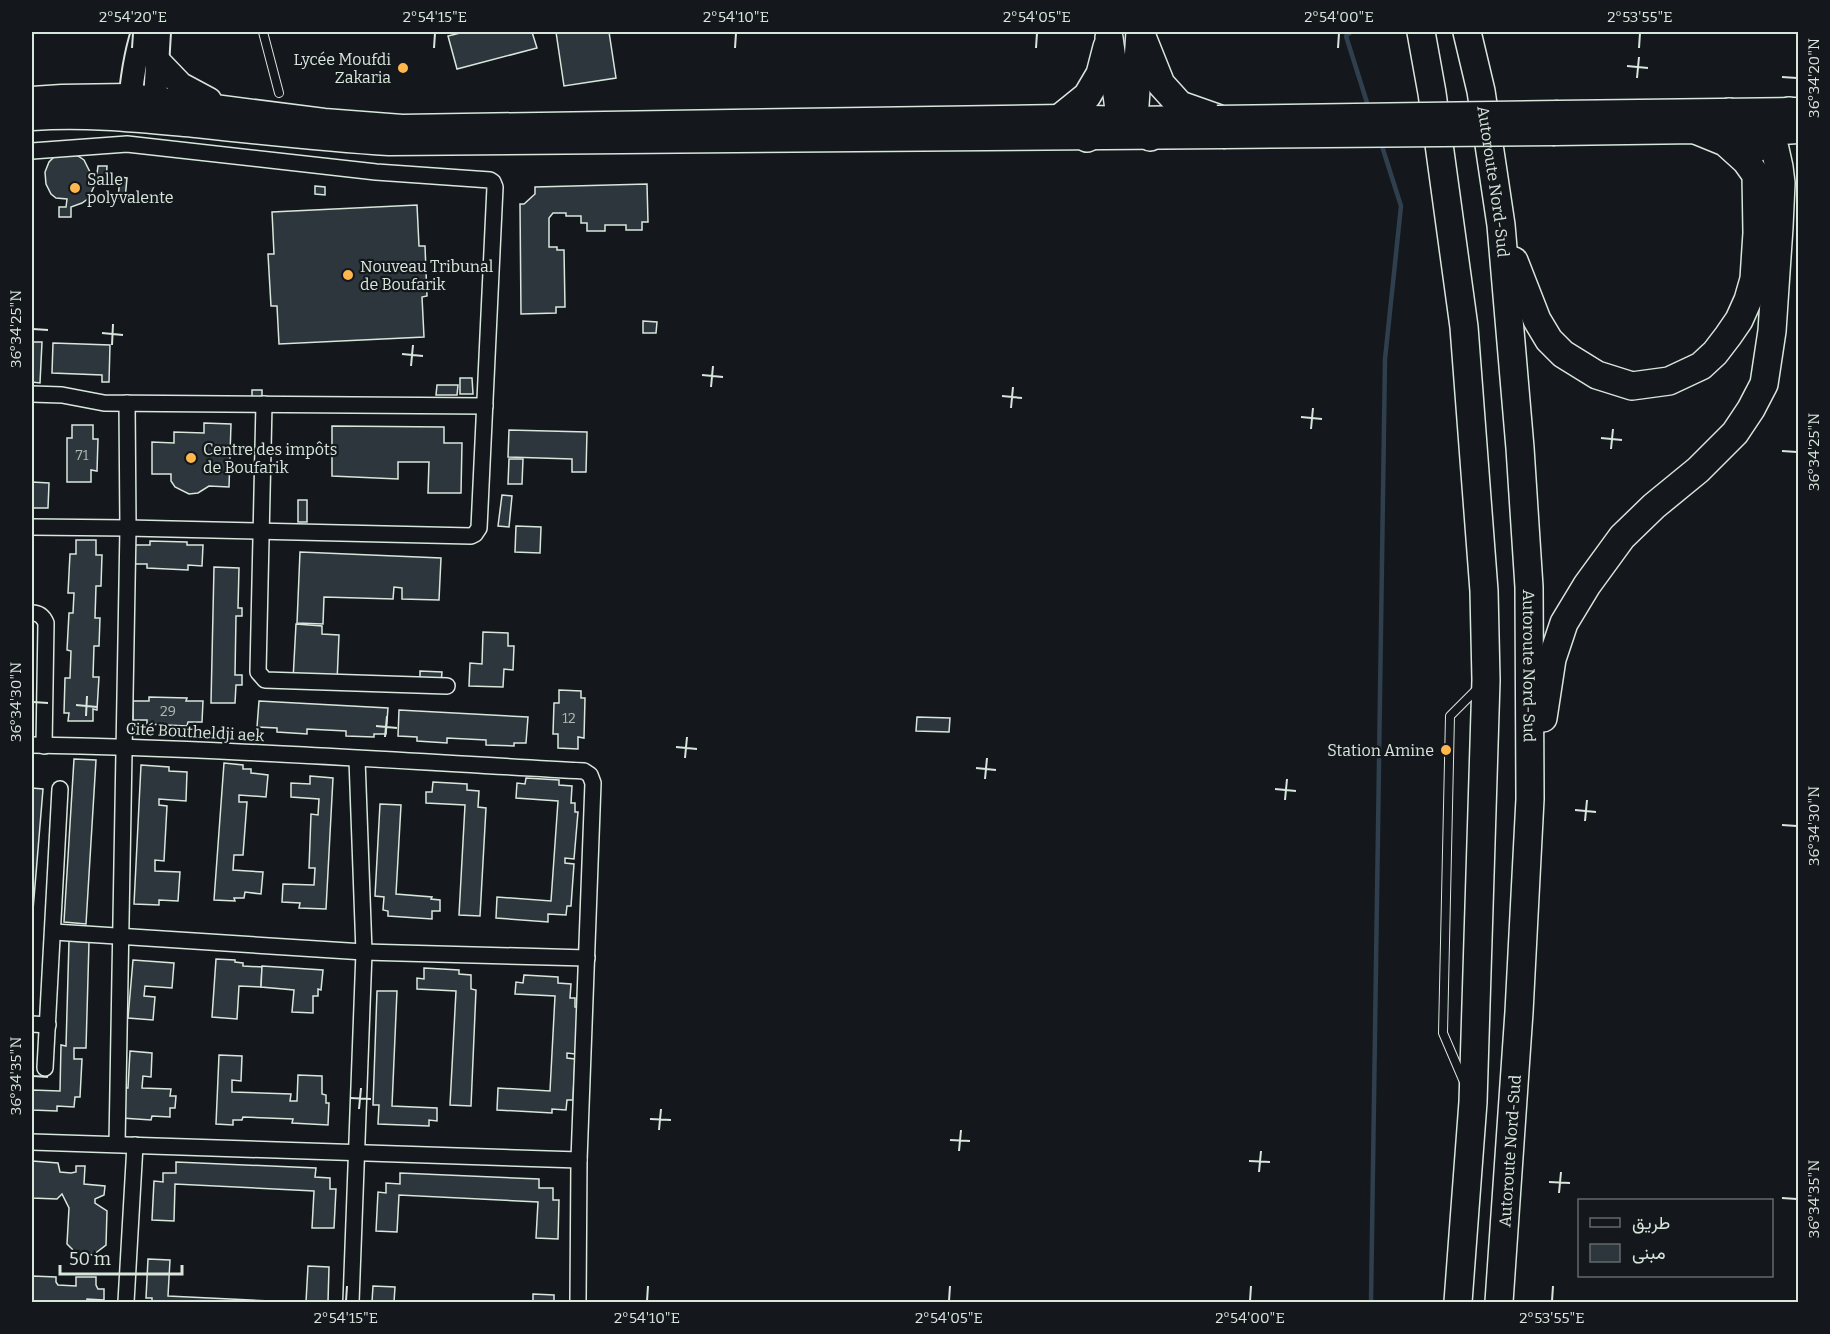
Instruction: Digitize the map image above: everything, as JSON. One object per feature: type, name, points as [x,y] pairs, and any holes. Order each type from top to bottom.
[{"type":"highway","points":[[1087,138],[1126,119],[1135,105],[1140,32]]},
{"type":"highway","points":[[1140,32],[1161,84],[1180,105],[1220,127]]},
{"type":"highway","points":[[1421,32],[1432,93],[1464,327],[1484,591],[1486,680],[1473,1102],[1458,1302]]},
{"type":"highway","name":"Autoroute Nord-Sud","points":[[1467,32],[1481,92],[1501,225],[1529,587],[1530,799],[1519,1012],[1499,1302]]},
{"type":"highway","points":[[1109,35],[1119,109],[1126,119],[1150,137]]},
{"type":"highway","points":[[1061,117],[1087,96],[1100,74],[1109,35]]},
{"type":"highway","points":[[157,60],[181,85],[230,109]]},
{"type":"highway","points":[[32,99],[62,97],[154,110],[321,139],[388,143],[1150,137],[1220,127]]},
{"type":"highway","points":[[32,118],[130,107]]},
{"type":"highway","points":[[154,110],[230,109],[324,121],[402,126],[1061,117],[1126,119],[1220,127],[1556,123],[1729,112],[1795,117]]},
{"type":"highway","points":[[1729,112],[1765,133],[1775,149],[1779,167],[1781,183],[1772,331],[1764,384]]},
{"type":"highway","points":[[1556,123],[1765,133],[1795,117]]},
{"type":"highway","points":[[1698,130],[1725,142],[1746,161],[1756,175]]},
{"type":"highway","points":[[1501,225],[1537,321],[1563,354],[1597,375],[1632,386],[1669,381],[1701,366],[1715,353],[1739,320],[1748,300],[1754,279],[1757,233],[1757,148],[1765,133]]},
{"type":"highway","points":[[1530,799],[1552,659],[1564,623],[1587,585],[1622,537],[1654,506],[1698,470],[1735,433],[1751,409],[1776,360],[1786,323],[1792,271],[1794,215],[1798,193]]},
{"type":"main road","points":[[130,107],[137,49],[143,32]]},
{"type":"main road","points":[[154,110],[159,32]]},
{"type":"street","points":[[32,151],[127,144],[376,171],[489,180],[494,182],[495,187],[478,528],[475,534],[471,536],[32,527]]},
{"type":"street","points":[[32,394],[62,395],[104,403],[485,406]]},
{"type":"street","points":[[117,1144],[128,528],[127,403]]},
{"type":"street","points":[[264,404],[258,672],[261,677],[265,680],[447,686]]},
{"type":"street","points":[[32,613],[43,617],[46,623],[38,745]]},
{"type":"street","name":"Cité Boutheldji aek","points":[[38,745],[123,747],[584,771],[590,775],[593,783],[586,958]]},
{"type":"street","points":[[351,1302],[364,952],[357,759]]},
{"type":"street","points":[[45,1068],[60,789]]},
{"type":"street","points":[[54,932],[364,952],[586,958],[579,1160],[578,1302]]},
{"type":"street","points":[[32,1024],[48,1025]]},
{"type":"street","points":[[32,1142],[579,1160]]},
{"type":"street","points":[[126,1302],[135,1145]]},
{"type":"lane","points":[[263,32],[279,93]]},
{"type":"building","points":[[464,32],[532,32],[537,48],[457,69],[448,36]]},
{"type":"building","points":[[556,32],[609,32],[616,78],[564,86]]},
{"type":"building","points":[[69,153],[84,160],[91,174],[97,174],[98,166],[107,166],[106,184],[95,184],[89,198],[71,207],[71,217],[59,217],[59,207],[66,207],[67,199],[56,198],[51,194],[46,184],[45,172],[54,157]]},
{"type":"building","points":[[120,177],[127,178],[125,199],[118,198]]},
{"type":"building","points":[[647,184],[648,222],[642,222],[642,230],[626,230],[626,225],[605,225],[605,231],[587,231],[587,223],[581,223],[581,216],[553,213],[549,218],[549,247],[564,250],[565,307],[556,307],[556,313],[521,314],[520,204],[524,204],[535,194],[535,187]]},
{"type":"building","points":[[315,186],[325,187],[325,195],[315,194]]},
{"type":"building","name":"Nouveau Tribunal de Boufarik","points":[[417,205],[419,246],[425,246],[427,296],[422,297],[424,337],[279,344],[277,306],[271,306],[268,254],[274,254],[272,212]]},
{"type":"building","points":[[643,321],[657,322],[656,333],[643,333]]},
{"type":"building","points":[[32,342],[42,342],[40,383],[32,382]]},
{"type":"building","points":[[53,343],[110,345],[109,382],[102,382],[102,375],[52,373]]},
{"type":"building","points":[[460,378],[472,378],[473,394],[460,394]]},
{"type":"building","points":[[437,385],[458,385],[457,395],[436,395]]},
{"type":"building","points":[[252,390],[262,390],[262,397],[252,397]]},
{"type":"building","name":"Centre des impôts de Boufarik","points":[[204,423],[231,424],[229,487],[209,486],[198,493],[189,494],[175,487],[171,481],[171,474],[152,474],[152,442],[174,443],[174,432],[204,433]]},
{"type":"building","points":[[72,425],[93,425],[93,439],[98,439],[97,471],[91,470],[91,482],[67,482],[67,438],[72,438]]},
{"type":"building","points":[[332,426],[444,427],[444,443],[462,443],[461,493],[428,493],[429,462],[398,462],[398,479],[332,476]]},
{"type":"building","points":[[509,430],[587,432],[586,472],[572,472],[572,459],[508,457]]},
{"type":"building","points":[[509,459],[523,459],[522,484],[508,484]]},
{"type":"building","points":[[32,482],[49,483],[48,508],[32,508]]},
{"type":"building","points":[[502,495],[512,496],[509,527],[498,526]]},
{"type":"building","points":[[298,500],[307,500],[307,522],[298,522]]},
{"type":"building","points":[[516,526],[541,527],[540,553],[515,552]]},
{"type":"building","points":[[76,540],[96,540],[96,555],[102,555],[101,586],[96,586],[95,618],[100,618],[99,646],[94,646],[93,677],[99,677],[97,710],[93,709],[93,721],[68,721],[69,713],[64,713],[65,678],[70,678],[71,651],[67,650],[69,613],[73,613],[74,593],[68,593],[70,554],[76,554]]},
{"type":"building","points":[[150,541],[203,545],[202,566],[188,565],[188,570],[147,568],[147,564],[133,564],[134,545],[150,545]]},
{"type":"building","points":[[300,552],[441,558],[439,600],[402,599],[402,588],[394,587],[393,599],[324,597],[323,624],[297,623]]},
{"type":"building","points":[[214,567],[239,568],[238,608],[242,608],[242,616],[236,616],[235,675],[242,675],[242,685],[236,685],[235,703],[211,703]]},
{"type":"building","points":[[296,624],[322,626],[322,634],[339,635],[337,682],[293,680]]},
{"type":"building","points":[[483,632],[508,633],[508,646],[514,646],[513,670],[504,669],[503,687],[469,686],[470,663],[482,664]]},
{"type":"building","points":[[420,671],[442,672],[441,683],[420,683]]},
{"type":"building","points":[[559,690],[581,691],[581,698],[585,698],[584,738],[578,737],[578,749],[558,748],[558,734],[553,734],[554,703],[559,703]]},
{"type":"building","points":[[149,697],[187,698],[186,701],[203,701],[202,722],[188,722],[187,726],[147,724],[147,720],[133,720],[133,701],[149,701]]},
{"type":"building","points":[[259,701],[388,708],[386,734],[374,734],[374,737],[346,736],[346,731],[307,729],[307,734],[277,732],[277,728],[257,727]]},
{"type":"building","points":[[399,710],[528,717],[526,743],[514,743],[514,746],[486,745],[486,740],[447,738],[447,743],[417,741],[417,737],[398,736]]},
{"type":"building","points":[[917,717],[950,718],[949,732],[916,731]]},
{"type":"building","points":[[74,759],[96,760],[86,924],[64,922]]},
{"type":"building","points":[[224,763],[243,765],[243,769],[251,769],[251,773],[268,775],[266,797],[239,795],[239,802],[247,802],[243,855],[234,855],[233,870],[263,872],[261,894],[245,892],[244,898],[234,898],[235,901],[214,900]]},
{"type":"building","points":[[141,765],[169,767],[169,771],[187,772],[186,801],[159,799],[159,805],[167,806],[164,861],[155,860],[155,871],[180,872],[178,901],[159,900],[159,905],[134,904]]},
{"type":"building","points":[[310,776],[333,778],[326,909],[299,908],[300,903],[282,902],[283,884],[314,885],[315,868],[309,868],[311,814],[318,815],[319,799],[291,797],[291,783],[310,784]]},
{"type":"building","points":[[526,778],[559,780],[559,785],[572,786],[571,803],[575,803],[575,812],[578,812],[574,859],[565,858],[565,863],[574,864],[571,906],[567,906],[566,915],[548,914],[548,922],[496,918],[497,897],[551,901],[558,801],[516,798],[517,783],[525,784]]},
{"type":"building","points":[[433,782],[467,784],[467,790],[479,791],[478,807],[486,808],[480,916],[459,915],[465,805],[426,803],[426,792],[432,792]]},
{"type":"building","points":[[32,788],[43,789],[32,922]]},
{"type":"building","points":[[380,804],[401,805],[396,894],[432,897],[431,899],[440,900],[440,911],[432,911],[432,919],[388,916],[388,911],[383,910],[384,897],[375,896]]},
{"type":"building","points":[[69,941],[89,942],[86,1048],[74,1048],[74,1059],[82,1059],[80,1097],[75,1097],[74,1107],[57,1106],[57,1111],[32,1110],[32,1090],[60,1091],[61,1045],[66,1046]]},
{"type":"building","points":[[216,959],[235,960],[235,962],[243,963],[243,966],[262,967],[261,987],[239,986],[237,1019],[212,1017]]},
{"type":"building","points":[[133,960],[174,963],[172,988],[145,986],[144,996],[155,997],[153,1020],[128,1018]]},
{"type":"building","points":[[262,966],[323,970],[321,990],[318,989],[318,996],[313,996],[313,1013],[292,1012],[294,990],[261,987]]},
{"type":"building","points":[[424,968],[459,970],[459,974],[471,975],[471,989],[476,990],[471,1106],[450,1105],[456,991],[417,989],[417,978],[424,979]]},
{"type":"building","points":[[524,975],[558,977],[558,983],[571,984],[570,998],[575,998],[575,1007],[578,1007],[575,1054],[567,1053],[567,1058],[575,1059],[573,1100],[567,1100],[566,1110],[552,1109],[552,1113],[497,1110],[498,1088],[550,1091],[555,996],[515,994],[516,982],[523,983]]},
{"type":"building","points":[[377,991],[397,991],[392,1106],[437,1108],[437,1121],[429,1120],[429,1126],[378,1124],[379,1105],[373,1105]]},
{"type":"building","points":[[130,1051],[152,1053],[151,1077],[143,1076],[142,1088],[171,1089],[170,1096],[176,1096],[175,1108],[170,1108],[170,1117],[152,1116],[151,1120],[122,1118],[124,1088],[128,1088]]},
{"type":"building","points":[[219,1055],[242,1056],[241,1081],[232,1080],[232,1092],[291,1094],[290,1101],[297,1101],[298,1075],[322,1076],[322,1094],[326,1095],[326,1103],[329,1103],[328,1125],[292,1123],[293,1119],[243,1117],[242,1120],[233,1120],[233,1125],[216,1124]]},
{"type":"building","points":[[32,1161],[58,1163],[60,1172],[76,1172],[76,1166],[85,1166],[84,1184],[105,1186],[104,1195],[95,1199],[95,1203],[107,1211],[106,1245],[93,1255],[76,1253],[67,1244],[69,1208],[62,1194],[57,1199],[32,1198]]},
{"type":"building","points":[[176,1162],[316,1168],[315,1177],[330,1178],[330,1189],[336,1189],[334,1228],[312,1228],[314,1191],[175,1184],[174,1221],[152,1220],[154,1181],[163,1182],[163,1173],[176,1173]]},
{"type":"building","points":[[400,1173],[539,1179],[539,1188],[553,1188],[553,1200],[559,1200],[558,1239],[536,1238],[538,1202],[399,1195],[397,1232],[376,1231],[378,1192],[386,1193],[386,1183],[400,1184]]},
{"type":"building","points":[[148,1259],[170,1260],[168,1296],[291,1302],[152,1302],[152,1298],[146,1298]]},
{"type":"building","points":[[308,1266],[329,1267],[328,1302],[306,1302]]},
{"type":"building","points":[[32,1276],[56,1277],[58,1285],[76,1286],[76,1277],[96,1277],[98,1289],[104,1289],[104,1300],[32,1302]]},
{"type":"building","points":[[373,1286],[395,1287],[394,1302],[372,1302]]},
{"type":"building","points":[[533,1294],[554,1295],[554,1302],[533,1302]]},
{"type":"waterway","points":[[1351,32],[1346,36],[1369,109]]},
{"type":"waterway","points":[[1371,1302],[1385,359],[1401,206],[1381,143]]},
{"type":"place","name":"Lycée Moufdi Zakaria","points":[[403,68]]},
{"type":"place","name":"Salle polyvalente","points":[[75,188]]},
{"type":"place","name":"Nouveau Tribunal de Boufarik","points":[[348,275]]},
{"type":"place","name":"Centre des impôts de Boufarik","points":[[191,458]]},
{"type":"place","name":"Station Amine","points":[[1446,750]]}]
